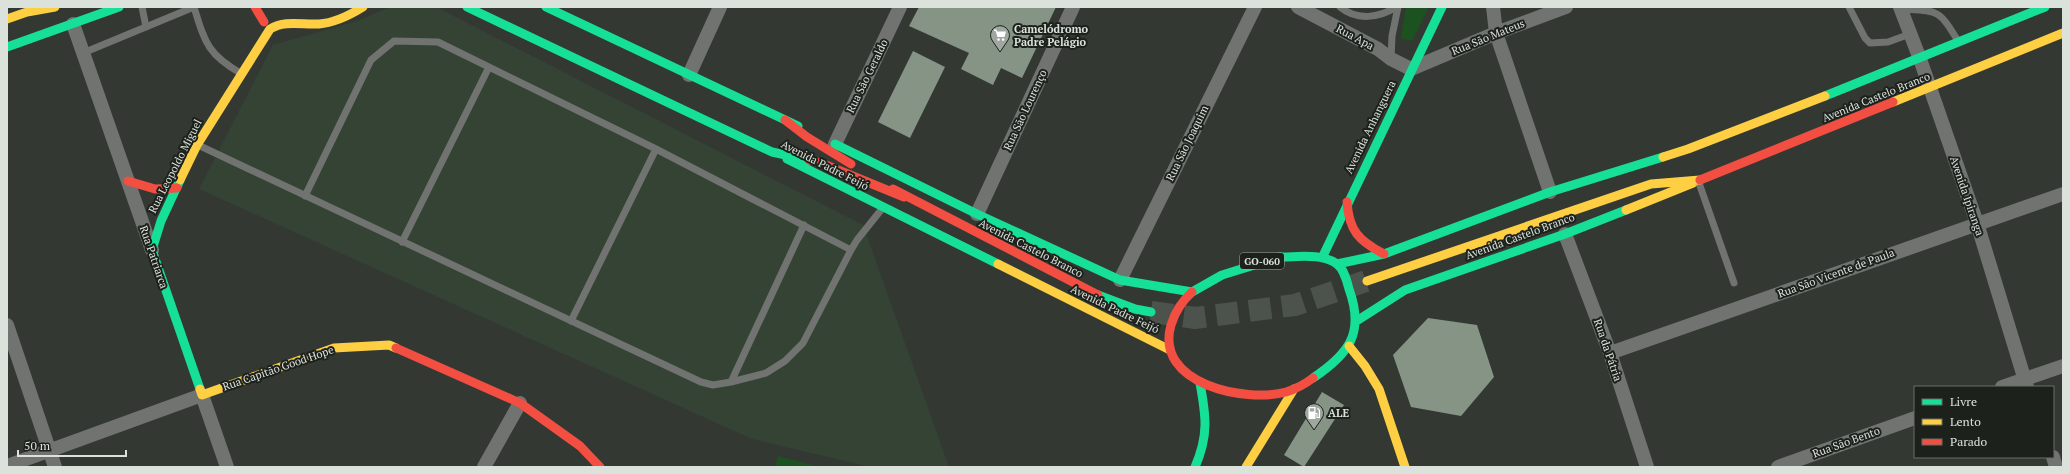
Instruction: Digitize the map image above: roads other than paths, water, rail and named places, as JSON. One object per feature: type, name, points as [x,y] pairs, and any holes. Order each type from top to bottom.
[{"type":"main road","points":[[7,19],[27,12],[55,7]]},
{"type":"main road","points":[[7,47],[119,7]]},
{"type":"main road","name":"Rua Leopoldo Miguel","points":[[239,73],[255,34],[268,19],[255,7]]},
{"type":"main road","points":[[325,13],[346,7]]},
{"type":"main road","name":"Rua Leopoldo Miguel","points":[[152,250],[161,221],[197,145],[239,73],[270,29],[278,24],[321,24],[349,16],[363,7]]},
{"type":"main road","name":"Avenida Padre Feijó","points":[[467,7],[772,152],[1170,350]]},
{"type":"main road","name":"Avenida Padre Feijó","points":[[546,7],[785,120],[977,214],[1120,280],[1192,292]]},
{"type":"main road","name":"Avenida Anhanguera","points":[[1322,258],[1347,202],[1442,7]]},
{"type":"main road","name":"Avenida Castelo Branco","points":[[1337,264],[1384,254],[1550,192],[1688,149],[1920,59],[2045,7]]},
{"type":"main road","name":"Avenida Castelo Branco","points":[[1355,322],[1405,290],[1565,234],[1930,88],[2063,33]]},
{"type":"main road","name":"Avenida Castelo Branco","points":[[785,120],[807,137],[904,197]]},
{"type":"main road","name":"Avenida Castelo Branco","points":[[1672,164],[1688,149]]},
{"type":"main road","name":"Avenida Castelo Branco","points":[[772,152],[821,163],[904,197],[1106,299],[1135,310],[1151,312]]},
{"type":"main road","name":"Avenida Castelo Branco","points":[[1651,184],[1662,174]]},
{"type":"main road","name":"Avenida Castelo Branco","points":[[1367,281],[1651,184],[1698,181]]},
{"type":"main road","points":[[128,182],[155,189],[177,188]]},
{"type":"main road","points":[[1347,202],[1347,215],[1350,227],[1366,245],[1384,254]]},
{"type":"main road","name":"Rua Patriarca","points":[[152,250],[202,395]]},
{"type":"main road","name":"GO-060","points":[[1170,350],[1171,328],[1179,306],[1192,292],[1218,276],[1262,261],[1280,257],[1322,258],[1337,264]]},
{"type":"main road","points":[[1170,350],[1183,369],[1200,383],[1226,392],[1249,395],[1272,394],[1294,390],[1323,371],[1349,346],[1355,322],[1355,303],[1344,273],[1337,264]]},
{"type":"main road","name":"Rua Capitão Good Hope","points":[[202,395],[334,348],[389,345],[520,403],[580,446],[600,467]]},
{"type":"main road","points":[[1349,346],[1365,366],[1379,389],[1405,467]]},
{"type":"main road","points":[[1195,467],[1204,448],[1208,426],[1200,383]]},
{"type":"main road","points":[[1246,467],[1294,390]]},
{"type":"street","points":[[689,75],[720,7]]},
{"type":"street","name":"Rua São Geraldo","points":[[834,144],[900,7]]},
{"type":"street","name":"Rua São Lourenço","points":[[977,214],[1073,7]]},
{"type":"street","name":"Rua São Joaquim","points":[[1120,280],[1255,7]]},
{"type":"street","name":"Rua Apa","points":[[1298,7],[1378,49],[1391,59],[1411,69]]},
{"type":"street","points":[[1493,7],[1496,33],[1550,192]]},
{"type":"street","name":"Rua São Mateus","points":[[1411,69],[1496,33],[1566,7]]},
{"type":"street","name":"Avenida Ipiranga","points":[[1900,8],[1920,59],[1977,223],[2025,383]]},
{"type":"street","name":"Rua Patriarca","points":[[73,24],[152,250]]},
{"type":"street","name":"Rua São Vicente de Paula","points":[[1610,353],[2063,194]]},
{"type":"street","name":"Rua da Pátria","points":[[1565,234],[1610,353],[1647,467]]},
{"type":"street","points":[[7,325],[55,467]]},
{"type":"street","points":[[2008,386],[2025,383],[2063,366]]},
{"type":"street","name":"Rua Patriarca","points":[[202,395],[227,467]]},
{"type":"street","name":"Rua Capitão Good Hope","points":[[7,466],[202,395]]},
{"type":"street","points":[[484,467],[520,403]]},
{"type":"street","name":"Rua São Bento","points":[[1778,467],[1914,418]]},
{"type":"lane","points":[[142,7],[146,27]]},
{"type":"lane","points":[[83,53],[193,7],[203,37],[213,54],[239,73]]},
{"type":"lane","points":[[1340,7],[1358,16],[1367,17],[1378,16],[1397,7]]},
{"type":"lane","points":[[1391,59],[1392,36],[1397,7]]},
{"type":"lane","points":[[1849,7],[1865,38],[1870,43],[1888,42],[1910,34]]},
{"type":"lane","points":[[1900,8],[1931,10],[1938,14],[1944,18],[1959,43]]},
{"type":"lane","points":[[305,196],[371,60],[394,41],[438,42],[656,149],[851,250]]},
{"type":"lane","points":[[402,242],[489,67]]},
{"type":"lane","points":[[197,145],[700,382],[714,385],[766,373],[785,361],[803,343],[851,250],[883,207]]},
{"type":"lane","points":[[571,321],[656,149]]},
{"type":"lane","points":[[1698,181],[1734,283]]},
{"type":"lane","points":[[731,382],[804,225]]},
{"type":"tunnel","points":[[1151,312],[1195,318],[1295,305],[1366,281]]},
{"type":"place","name":"Camelódromo Padre Pelágio","points":[[1000,52]]},
{"type":"place","name":"ALE","points":[[1314,430]]}]
